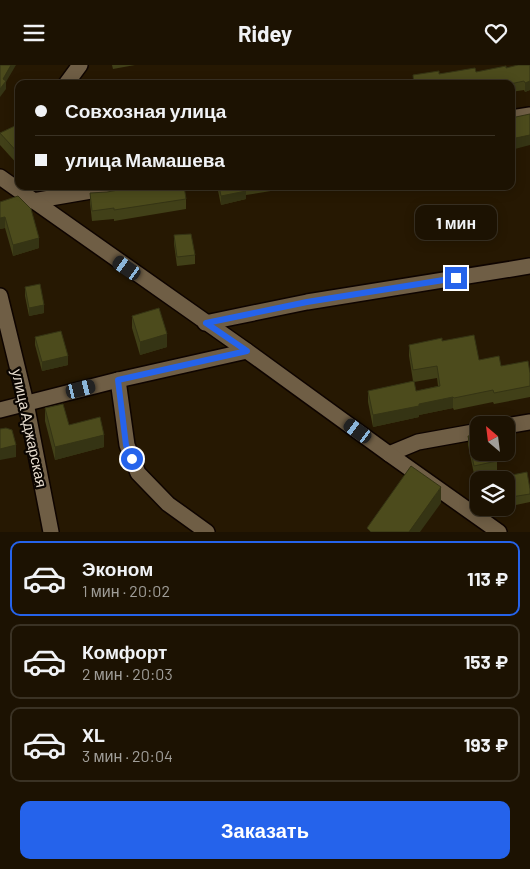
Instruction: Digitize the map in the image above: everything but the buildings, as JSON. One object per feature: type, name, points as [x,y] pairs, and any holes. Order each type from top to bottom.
[{"type":"street","points":[[69,80],[80,65]]},
{"type":"street","points":[[515,117],[530,115]]},
{"type":"street","points":[[0,177],[15,188]]},
{"type":"street","points":[[18,190],[499,531]]},
{"type":"street","points":[[33,201],[97,190]]},
{"type":"street","points":[[206,323],[307,302],[530,266]]},
{"type":"street","name":"улица Аджарская","points":[[0,296],[26,403],[51,531]]},
{"type":"street","points":[[0,410],[118,380],[247,351]]},
{"type":"street","points":[[118,380],[126,445],[138,473],[168,503],[207,531]]},
{"type":"street","points":[[515,424],[530,422]]},
{"type":"street","points":[[389,454],[418,442],[470,433]]},
{"type":"route","points":[[132,459],[126,445],[118,380],[247,351],[206,323],[307,302],[456,278]]}]
